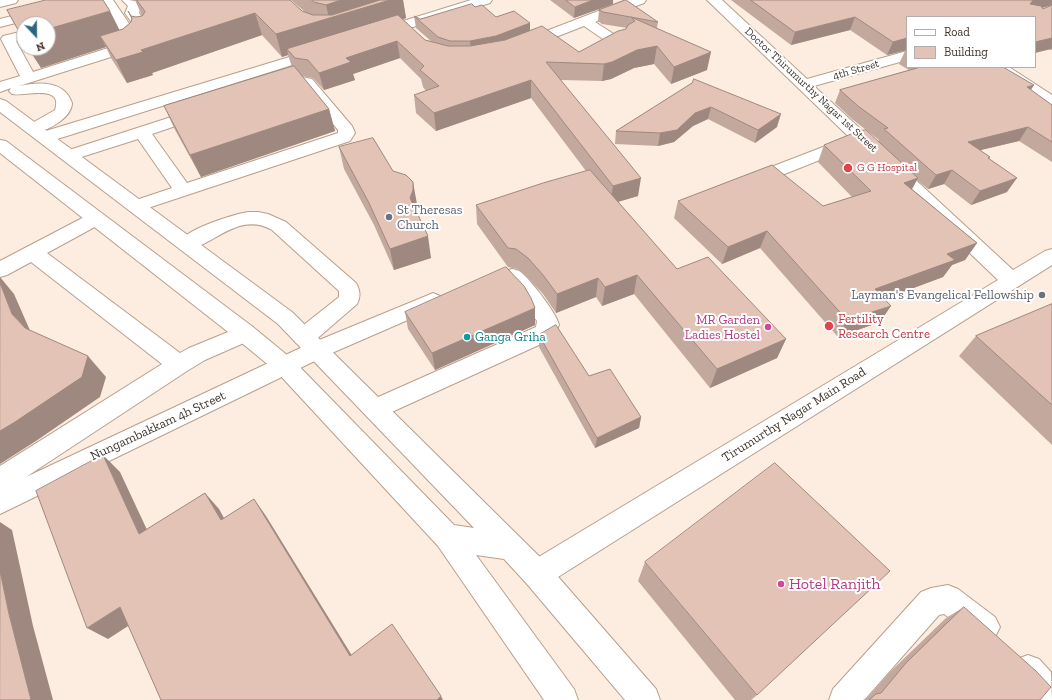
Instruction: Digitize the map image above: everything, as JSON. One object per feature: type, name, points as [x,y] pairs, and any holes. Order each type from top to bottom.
[{"type":"street","points":[[0,3],[11,0]]},
{"type":"street","points":[[0,12],[49,0]]},
{"type":"street","points":[[0,22],[88,0]]},
{"type":"street","points":[[129,0],[135,5],[132,13],[147,34]]},
{"type":"street","points":[[365,37],[408,30],[485,0]]},
{"type":"street","points":[[514,48],[639,0]]},
{"type":"street","name":"Doctor Thirumurthy Nagar 1st Street","points":[[722,2],[805,84],[1011,280]]},
{"type":"street","points":[[0,87],[128,48],[134,44],[134,41],[109,4],[97,13]]},
{"type":"street","points":[[585,21],[618,43]]},
{"type":"street","points":[[16,36],[8,39],[16,53]]},
{"type":"street","points":[[39,133],[334,47]]},
{"type":"street","points":[[18,56],[30,78]]},
{"type":"street","name":"4th Street","points":[[805,84],[906,56]]},
{"type":"street","points":[[1001,68],[1052,102]]},
{"type":"street","points":[[136,206],[344,137],[347,133],[346,129],[307,82],[296,81],[268,90]]},
{"type":"street","points":[[0,93],[43,88],[53,89],[59,93],[64,100],[65,107],[62,112],[39,133]]},
{"type":"street","points":[[0,104],[285,318],[537,574],[645,700]]},
{"type":"street","points":[[69,156],[216,107]]},
{"type":"street","points":[[142,132],[183,190]]},
{"type":"street","points":[[742,184],[861,137]]},
{"type":"street","points":[[1,147],[245,333],[285,366],[447,537],[563,700]]},
{"type":"street","points":[[187,244],[226,225],[246,218],[267,219],[279,226],[349,288],[350,299],[310,344]]},
{"type":"street","points":[[0,270],[95,219]]},
{"type":"street","points":[[148,259],[166,229]]},
{"type":"street","points":[[33,253],[179,365]]},
{"type":"street","name":"Tirumurthy Nagar Main Road","points":[[537,574],[1052,256]]},
{"type":"street","points":[[375,409],[544,332],[548,325],[547,319],[519,282],[512,276],[502,275],[493,277]]},
{"type":"street","points":[[310,344],[450,295]]},
{"type":"street","points":[[0,480],[197,354],[245,333]]},
{"type":"street","name":"Nungambakkam 4h Street","points":[[0,502],[285,366],[310,344]]},
{"type":"street","points":[[447,537],[509,547]]},
{"type":"street","points":[[844,700],[931,602],[948,599],[981,623],[1005,647],[1040,683],[1047,700]]},
{"type":"building","points":[[46,0],[103,0],[110,11],[56,27],[56,16],[16,16],[16,26],[7,10]]},
{"type":"building","points":[[137,0],[290,0],[302,11],[313,15],[332,15],[380,0],[390,0],[276,34],[255,13],[141,50],[143,52],[116,60],[100,36],[123,29],[131,22],[132,18],[128,11],[131,16],[142,16],[145,12]]},
{"type":"building","points":[[312,0],[341,0],[326,5],[314,2]]},
{"type":"building","points":[[566,0],[593,0],[575,7]]},
{"type":"building","points":[[626,0],[658,22],[599,10]]},
{"type":"building","points":[[751,0],[1033,0],[1030,4],[1041,6],[1043,9],[1052,5],[1052,38],[1036,42],[1036,16],[906,16],[906,38],[893,42],[855,17],[795,32]]},
{"type":"building","points":[[472,4],[475,7],[482,5],[496,17],[514,11],[530,23],[496,36],[470,41],[450,41],[438,37],[414,16],[420,19]]},
{"type":"building","points":[[398,15],[425,40],[448,46],[470,46],[505,40],[542,26],[579,52],[618,31],[626,29],[628,25],[635,21],[631,17],[711,52],[674,67],[657,46],[637,50],[612,62],[604,64],[546,62],[641,178],[613,186],[531,80],[434,113],[414,95],[439,86],[420,70],[424,66],[397,41],[346,58],[351,62],[319,73],[308,60],[295,58],[287,49]]},
{"type":"building","points":[[294,66],[329,109],[190,155],[164,106]]},
{"type":"building","points":[[917,68],[1005,68],[1034,85],[1027,87],[1052,105],[1052,142],[1028,127],[968,142],[1017,178],[980,191],[952,170],[936,175],[884,129],[888,128],[858,106],[840,90]]},
{"type":"building","points":[[694,79],[781,114],[758,130],[711,107],[695,113],[677,130],[660,133],[616,131],[692,83]]},
{"type":"building","points":[[866,130],[918,178],[904,183],[977,243],[947,254],[955,260],[875,289],[891,306],[847,320],[767,231],[728,247],[678,201],[772,165],[823,206],[871,191],[824,145],[856,132]]},
{"type":"building","points":[[373,138],[393,171],[406,175],[413,182],[413,190],[410,198],[428,236],[390,249],[369,203],[339,147]]},
{"type":"building","points":[[590,170],[677,269],[708,257],[786,339],[717,369],[637,275],[605,287],[598,278],[557,294],[528,258],[516,249],[508,248],[476,205],[543,183]]},
{"type":"building","points":[[506,267],[524,286],[535,308],[432,353],[405,312]]},
{"type":"building","points":[[0,283],[12,314],[25,328],[88,356],[82,377],[0,431]]},
{"type":"building","points":[[1052,304],[1052,405],[976,336]]},
{"type":"building","points":[[556,325],[589,376],[610,369],[641,417],[597,438],[539,335]]},
{"type":"building","points":[[103,455],[139,534],[205,493],[221,520],[254,499],[350,656],[392,624],[441,696],[437,700],[161,700],[120,607],[87,628],[36,491]]},
{"type":"building","points":[[775,463],[890,571],[757,695],[645,562]]},
{"type":"building","points":[[0,571],[9,614],[31,700],[0,700]]},
{"type":"building","points":[[964,607],[1036,671],[1051,687],[1040,700],[869,700],[876,694],[881,693],[906,663]]},
{"type":"place","name":"G G Hospital","points":[[848,168]]},
{"type":"place","name":"St Theresas Church","points":[[389,217]]},
{"type":"place","name":"Layman's Evangelical Fellowship","points":[[1042,295]]},
{"type":"place","name":"Fertility Research Centre","points":[[829,326]]},
{"type":"place","name":"MR Garden Ladies Hostel","points":[[768,327]]},
{"type":"place","name":"Ganga Griha","points":[[467,337]]},
{"type":"place","name":"Hotel Ranjith","points":[[781,584]]}]
